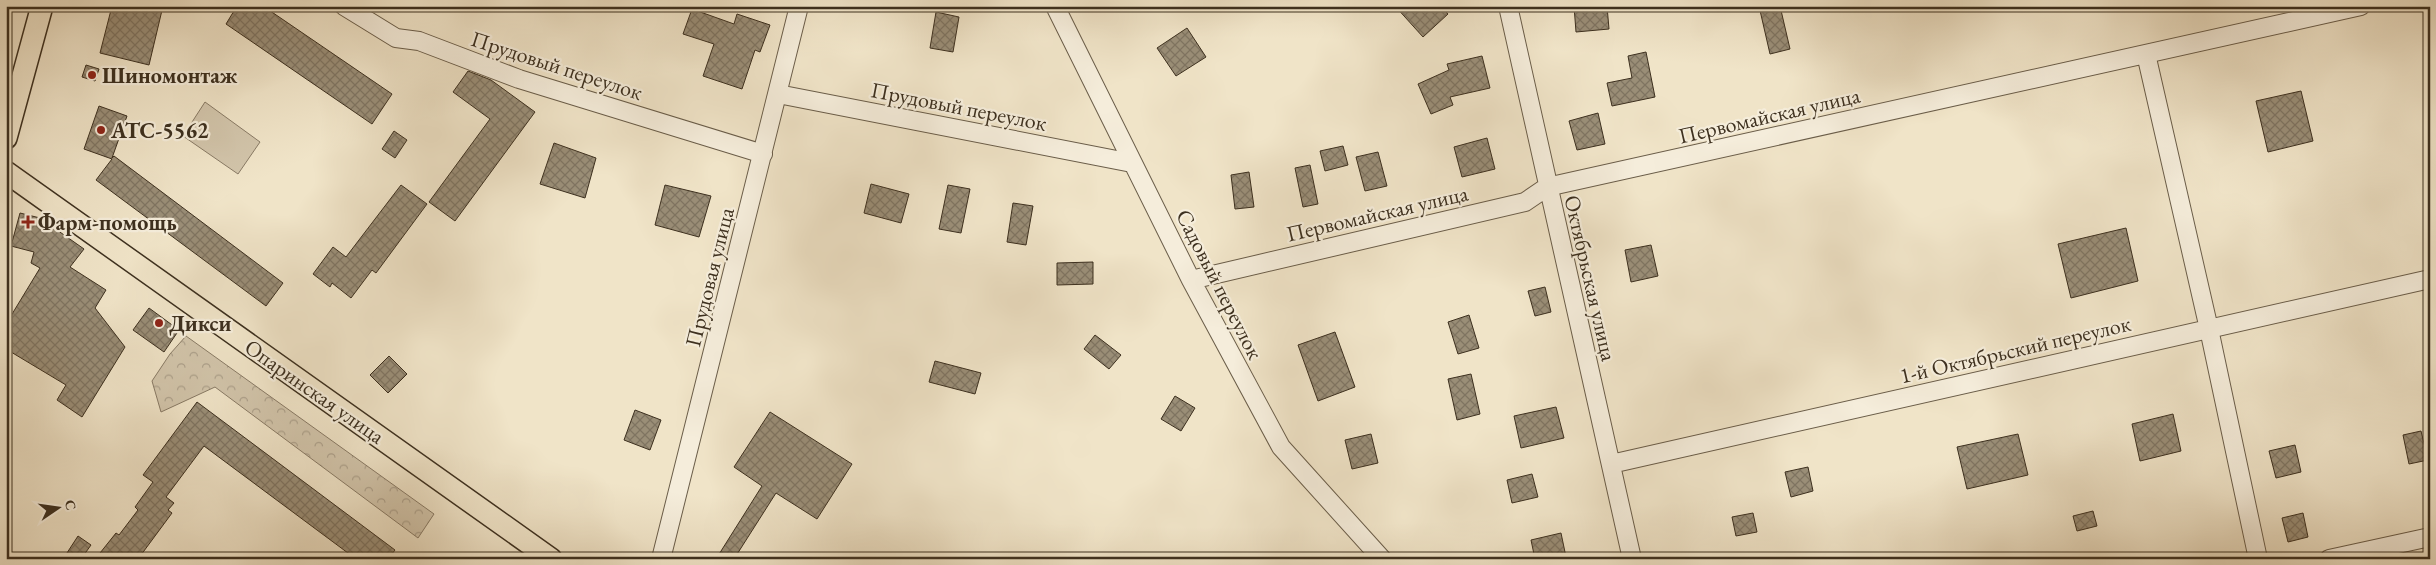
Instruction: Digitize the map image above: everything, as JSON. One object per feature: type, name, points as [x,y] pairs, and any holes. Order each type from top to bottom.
[{"type":"main road","points":[[6,138],[42,6]]},
{"type":"main road","name":"Опаринская улица","points":[[6,172],[551,559]]},
{"type":"street","name":"Прудовый переулок","points":[[344,6],[396,38],[419,41],[519,79],[763,154]]},
{"type":"street","name":"Прудовая улица","points":[[661,559],[800,6]]},
{"type":"street","name":"Садовый переулок","points":[[1055,6],[1191,280],[1281,447],[1382,559]]},
{"type":"street","name":"Октябрьская улица","points":[[1508,6],[1547,187],[1632,559]]},
{"type":"street","name":"Первомайская улица","points":[[1191,280],[1525,202],[1547,187],[2361,6]]},
{"type":"street","points":[[2146,54],[2209,329],[2258,559]]},
{"type":"street","name":"Прудовый переулок","points":[[778,94],[1132,162]]},
{"type":"street","name":"1-й Октябрьский переулок","points":[[1611,464],[2430,279]]},
{"type":"street","points":[[2329,559],[2430,536]]},
{"type":"green space","points":[[205,102],[260,142],[238,174],[183,136]]},
{"type":"green space","points":[[186,336],[434,514],[418,538],[215,387],[161,412],[152,381],[170,354]]},
{"type":"building","points":[[112,6],[163,6],[149,65],[100,53]]},
{"type":"building","points":[[237,6],[263,6],[392,94],[372,124],[226,24]]},
{"type":"building","points":[[1395,6],[1441,6],[1448,14],[1423,37]]},
{"type":"building","points":[[1574,6],[1607,6],[1609,29],[1576,32]]},
{"type":"building","points":[[1759,6],[1780,6],[1790,49],[1770,54]]},
{"type":"building","points":[[692,9],[734,24],[737,14],[770,25],[760,52],[755,50],[742,89],[703,76],[714,44],[683,34]]},
{"type":"building","points":[[936,12],[959,17],[953,52],[930,48]]},
{"type":"building","points":[[1187,28],[1206,57],[1176,76],[1157,48]]},
{"type":"building","points":[[1646,52],[1655,97],[1612,106],[1607,83],[1632,78],[1628,56]]},
{"type":"building","points":[[1482,56],[1490,88],[1450,97],[1453,105],[1431,114],[1418,84],[1449,70],[1447,64]]},
{"type":"building","points":[[86,65],[99,69],[95,81],[82,77]]},
{"type":"building","points":[[468,71],[491,80],[535,112],[455,221],[429,202],[490,119],[453,92]]},
{"type":"building","points":[[2301,91],[2313,141],[2268,152],[2256,101]]},
{"type":"building","points":[[99,106],[127,116],[112,158],[114,156],[283,283],[266,306],[96,180],[112,159],[84,149]]},
{"type":"building","points":[[1598,113],[1605,144],[1577,150],[1569,121]]},
{"type":"building","points":[[394,131],[407,140],[395,158],[382,149]]},
{"type":"building","points":[[1487,138],[1495,169],[1462,177],[1454,147]]},
{"type":"building","points":[[554,143],[596,158],[585,198],[540,184]]},
{"type":"building","points":[[1343,146],[1348,165],[1325,171],[1320,151]]},
{"type":"building","points":[[1378,152],[1387,186],[1365,191],[1356,157]]},
{"type":"building","points":[[1310,165],[1318,204],[1303,207],[1295,168]]},
{"type":"building","points":[[1249,172],[1254,207],[1235,209],[1231,175]]},
{"type":"building","points":[[871,184],[909,194],[901,223],[864,213]]},
{"type":"building","points":[[401,185],[427,204],[376,273],[372,270],[351,298],[332,283],[330,287],[313,274],[333,247],[346,257]]},
{"type":"building","points":[[665,185],[711,196],[699,237],[655,225]]},
{"type":"building","points":[[948,185],[970,189],[961,233],[939,229]]},
{"type":"building","points":[[1013,203],[1033,206],[1026,245],[1007,242]]},
{"type":"building","points":[[20,213],[40,218],[84,249],[70,267],[106,290],[95,308],[125,347],[82,417],[57,400],[66,385],[6,349],[6,324],[40,268],[31,263],[34,252],[11,246]]},
{"type":"building","points":[[2126,228],[2138,281],[2071,298],[2058,244]]},
{"type":"building","points":[[1651,245],[1658,276],[1631,282],[1625,250]]},
{"type":"building","points":[[1093,262],[1093,284],[1057,285],[1057,263]]},
{"type":"building","points":[[1545,287],[1551,312],[1535,316],[1528,291]]},
{"type":"building","points":[[149,308],[179,330],[164,352],[133,330]]},
{"type":"building","points":[[1469,315],[1479,348],[1458,354],[1448,322]]},
{"type":"building","points":[[1335,332],[1355,387],[1318,401],[1298,345]]},
{"type":"building","points":[[1095,335],[1121,355],[1109,369],[1084,349]]},
{"type":"building","points":[[389,356],[407,374],[388,393],[370,375]]},
{"type":"building","points":[[935,361],[981,373],[975,394],[929,382]]},
{"type":"building","points":[[1471,374],[1480,414],[1457,420],[1448,379]]},
{"type":"building","points":[[1175,396],[1195,408],[1181,431],[1161,419]]},
{"type":"building","points":[[197,402],[395,550],[388,559],[356,559],[204,446],[166,497],[174,503],[168,510],[172,513],[138,559],[108,559],[100,553],[116,533],[119,535],[138,510],[135,507],[153,482],[143,475]]},
{"type":"building","points":[[1556,407],[1564,438],[1521,448],[1514,416]]},
{"type":"building","points":[[635,410],[661,420],[650,450],[624,440]]},
{"type":"building","points":[[770,412],[852,464],[817,519],[776,493],[734,559],[716,559],[762,486],[734,467]]},
{"type":"building","points":[[2173,414],[2181,451],[2140,461],[2132,424]]},
{"type":"building","points":[[2421,431],[2428,460],[2409,464],[2403,435]]},
{"type":"building","points":[[1371,434],[1378,463],[1352,469],[1345,440]]},
{"type":"building","points":[[2018,434],[2028,475],[1967,489],[1957,447]]},
{"type":"building","points":[[2295,445],[2301,472],[2276,478],[2269,451]]},
{"type":"building","points":[[1808,467],[1813,491],[1791,497],[1785,472]]},
{"type":"building","points":[[1532,474],[1538,497],[1512,503],[1507,480]]},
{"type":"building","points":[[2093,511],[2097,526],[2077,531],[2073,516]]},
{"type":"building","points":[[1753,513],[1757,532],[1736,536],[1732,517]]},
{"type":"building","points":[[2303,513],[2308,537],[2288,542],[2282,518]]},
{"type":"building","points":[[1561,533],[1566,557],[1535,559],[1531,540]]},
{"type":"building","points":[[78,536],[91,545],[81,559],[63,559]]},
{"type":"place","name":"Шиномонтаж","points":[[92,75]]},
{"type":"place","name":"АТС-5562","points":[[101,130]]},
{"type":"place","name":"Фарм-помощь","points":[[28,222]]},
{"type":"place","name":"Дикси","points":[[159,323]]}]
